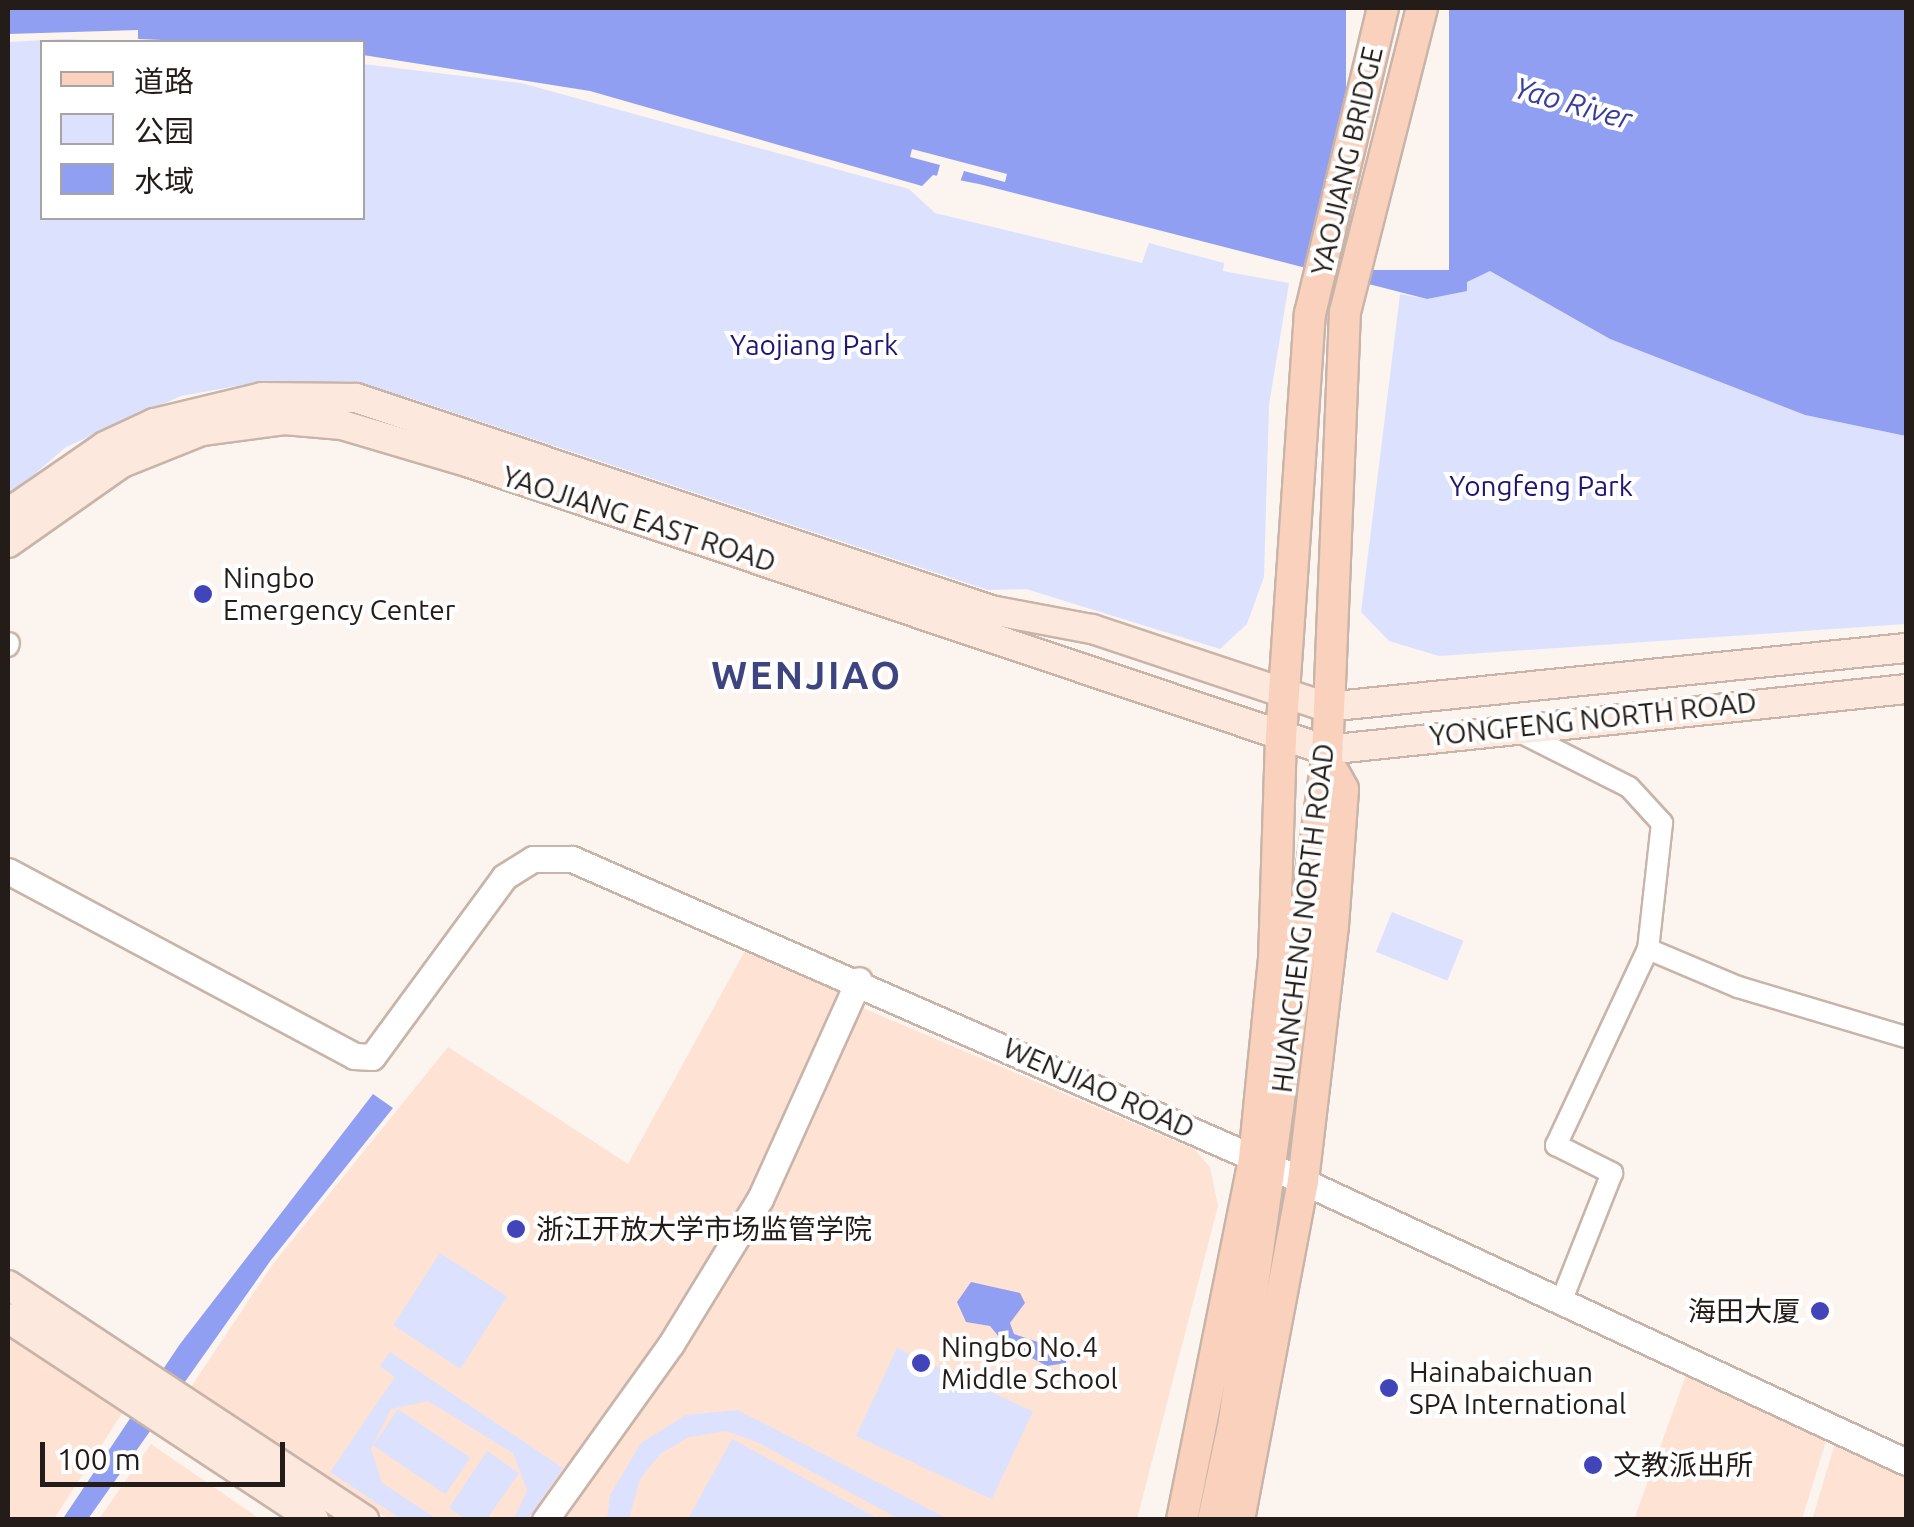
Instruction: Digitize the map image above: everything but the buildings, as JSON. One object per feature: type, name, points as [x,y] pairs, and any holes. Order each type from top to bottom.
[{"type":"main road","name":"YAOJIANG BRIDGE","points":[[1310,314],[1383,8]]},
{"type":"main road","name":"YAOJIANG BRIDGE","points":[[1345,312],[1422,8]]},
{"type":"main road","name":"HUANCHENG NORTH ROAD","points":[[1182,1520],[1254,1158],[1326,754],[1345,312]]},
{"type":"main road","name":"HUANCHENG NORTH ROAD","points":[[1213,1520],[1274,960],[1272,733],[1310,314]]},
{"type":"main road","name":"YAOJIANG EAST ROAD","points":[[8,514],[105,446],[154,424],[262,397],[356,398],[990,610],[1092,629],[1275,693]]},
{"type":"main road","name":"YAOJIANG EAST ROAD","points":[[8,543],[122,463],[202,431],[284,420],[342,425],[1066,658],[1272,733]]},
{"type":"main road","name":"YONGFENG NORTH ROAD","points":[[1275,693],[1326,708],[1906,648]]},
{"type":"main road","name":"YONGFENG NORTH ROAD","points":[[1272,733],[1326,754],[1511,727],[1906,688]]},
{"type":"main road","points":[[1239,1520],[1303,1181],[1343,789],[1326,754]]},
{"type":"main road","points":[[1164,1520],[1254,1158]]},
{"type":"main road","points":[[8,1285],[196,1405],[365,1520]]},
{"type":"main road","points":[[8,1318],[314,1520]]},
{"type":"street","points":[[1511,727],[1629,787],[1662,823],[1648,949],[1556,1145],[1612,1174],[1561,1302]]},
{"type":"street","name":"WENJIAO ROAD","points":[[8,871],[354,1056],[384,1050],[504,877],[521,863],[548,856],[598,868],[859,980],[1254,1158],[1906,1462]]},
{"type":"street","points":[[1648,949],[1738,987],[1906,1036]]},
{"type":"street","points":[[545,1520],[671,1344],[760,1199],[859,980]]},
{"type":"shaded area","name":"浙江开放大学市场监管学院","points":[[747,947],[845,983],[754,1194],[537,1519],[388,1519],[191,1387],[273,1264],[448,1047],[628,1164]]},
{"type":"shaded area","name":"Ningbo No.4 Middle School","points":[[858,1006],[1194,1149],[1210,1167],[1218,1206],[1137,1519],[565,1520],[763,1205]]},
{"type":"shaded area","points":[[8,1328],[128,1404],[54,1519],[8,1519]]},
{"type":"shaded area","points":[[1686,1375],[1827,1438],[1802,1519],[1634,1520]]},
{"type":"shaded area","points":[[1835,1443],[1906,1475],[1906,1519],[1812,1520]]},
{"type":"shaded area","points":[[151,1444],[260,1519],[99,1519]]},
{"type":"green space","name":"Yaojiang Park","points":[[40,40],[40,220],[365,220],[365,64],[521,83],[909,189],[935,213],[1142,263],[1149,243],[1224,263],[1223,271],[1289,283],[1269,405],[1264,577],[1247,624],[1220,649],[1026,589],[988,590],[407,397],[351,385],[259,382],[181,396],[66,447],[8,497],[8,42]]},
{"type":"green space","name":"Yongfeng Park","points":[[1490,271],[1610,339],[1805,415],[1906,436],[1906,624],[1439,656],[1389,641],[1361,612],[1400,294],[1427,299]]},
{"type":"green space","points":[[1392,912],[1463,941],[1447,981],[1376,952]]},
{"type":"green space","points":[[440,1253],[507,1297],[460,1369],[393,1325]]},
{"type":"green space","points":[[897,1348],[1033,1411],[992,1499],[856,1436]]},
{"type":"green space","points":[[390,1352],[563,1468],[528,1519],[514,1519],[527,1490],[513,1453],[428,1401],[391,1409],[371,1449],[382,1483],[437,1519],[401,1519],[330,1472],[395,1377],[380,1366]]},
{"type":"green space","points":[[398,1409],[470,1458],[446,1494],[373,1445]]},
{"type":"green space","points":[[737,1410],[948,1519],[899,1519],[757,1442],[726,1431],[689,1437],[660,1454],[640,1479],[629,1519],[607,1519],[610,1495],[641,1443],[686,1415]]},
{"type":"green space","points":[[732,1439],[879,1519],[688,1519]]},
{"type":"green space","points":[[487,1451],[519,1473],[487,1519],[465,1519],[449,1508]]},
{"type":"water","name":"Yao River","points":[[8,8],[1906,8],[1906,436],[1805,415],[1610,339],[1490,271],[1467,282],[1467,291],[1427,299],[979,184],[933,175],[922,186],[590,91],[365,55],[365,40],[138,39],[138,30],[8,34]]},
{"type":"water","points":[[373,1094],[393,1108],[271,1260],[88,1519],[62,1520],[180,1344]]},
{"type":"water","points":[[971,1282],[1020,1293],[1025,1303],[1010,1323],[1014,1334],[1065,1351],[1066,1363],[1047,1366],[1004,1343],[990,1326],[966,1322],[957,1302]]},
{"type":"pier","points":[[1346,8],[1449,8],[1449,270],[1346,270]]},
{"type":"pier","points":[[912,149],[1007,174],[1005,182],[964,171],[959,185],[936,179],[940,165],[910,157]]},
{"type":"place","name":"Ningbo Emergency Center","points":[[203,594]]},
{"type":"place","name":"浙江开放大学市场监管学院","points":[[516,1229]]},
{"type":"place","name":"海田大厦","points":[[1820,1311]]},
{"type":"place","name":"Ningbo No.4 Middle School","points":[[921,1363]]},
{"type":"place","name":"Hainabaichuan SPA International","points":[[1389,1388]]},
{"type":"place","name":"文教派出所","points":[[1593,1465]]},
{"type":"district","name":"WENJIAO","points":[[807,676]]}]
